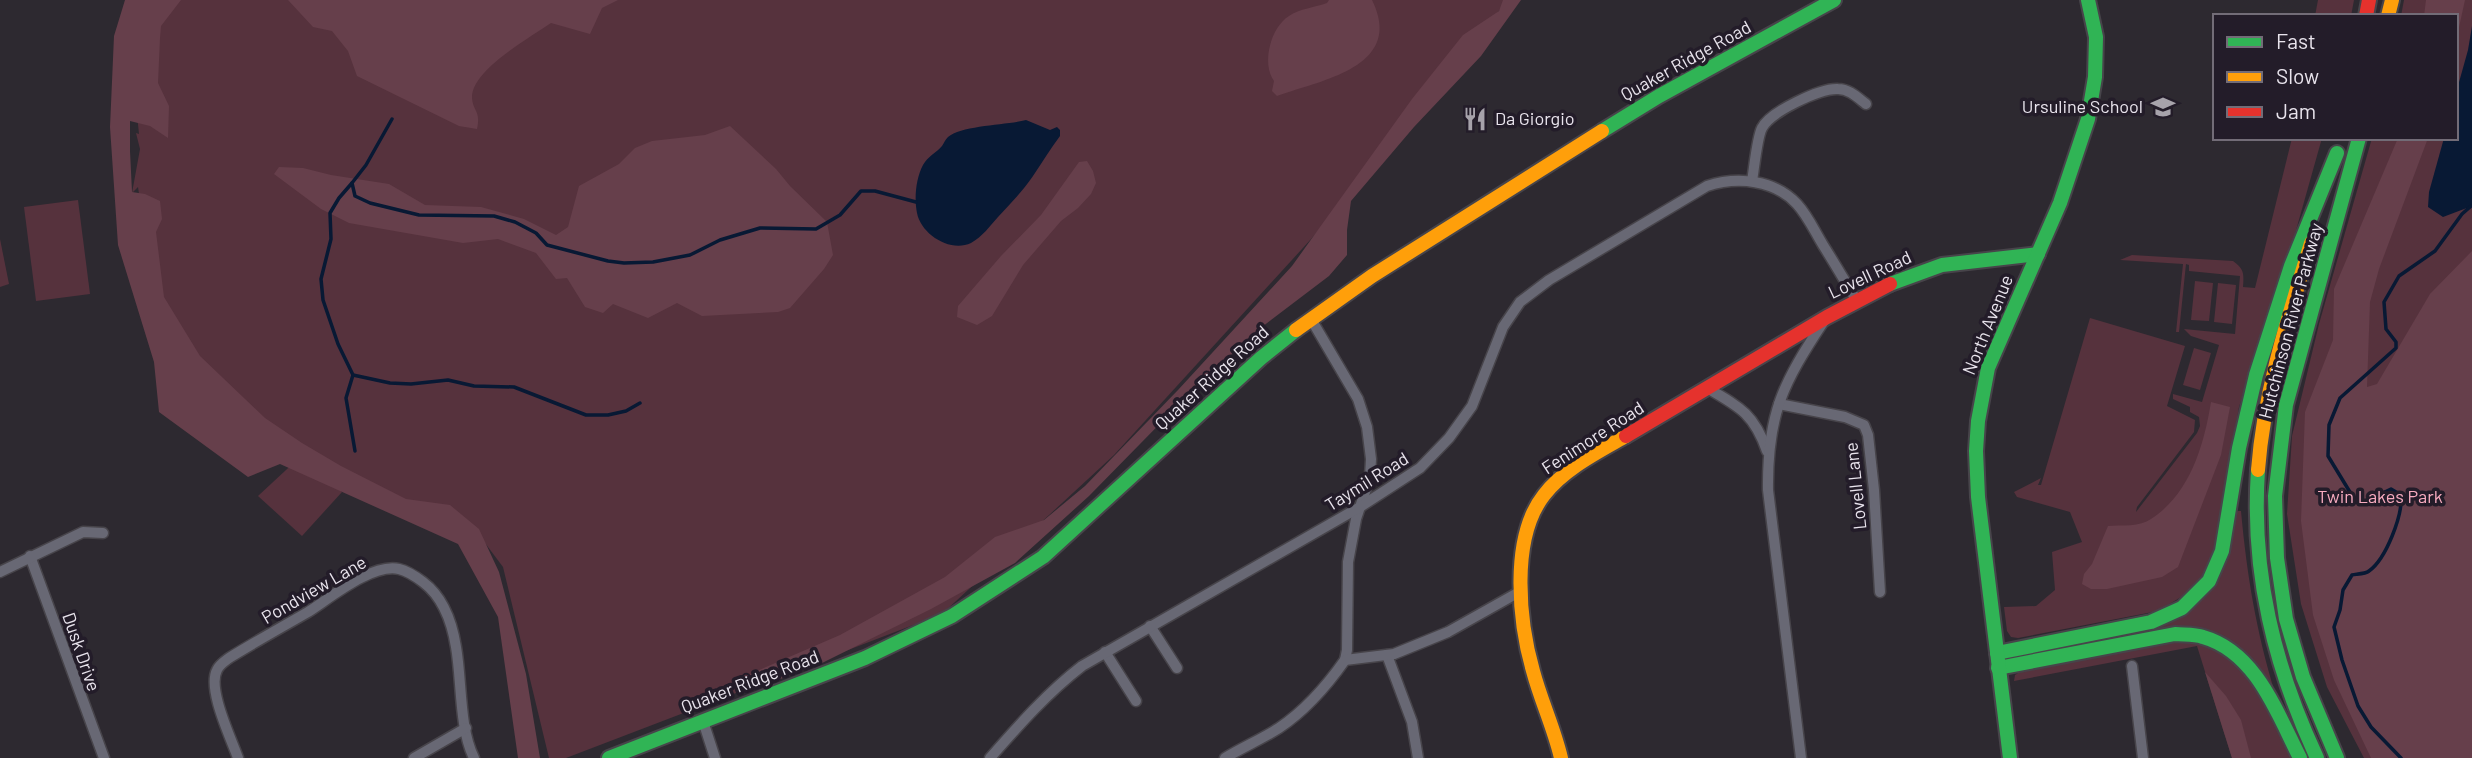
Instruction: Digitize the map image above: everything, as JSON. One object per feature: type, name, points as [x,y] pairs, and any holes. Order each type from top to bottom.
[{"type":"main road","name":"Quaker Ridge Road","points":[[608,758],[865,658],[952,616],[1013,578],[1070,534],[1261,358],[1371,276],[1659,96],[1834,0]]},
{"type":"main road","name":"North Avenue","points":[[2010,758],[1978,497],[1976,430],[1987,374],[2077,158],[2093,93],[2096,48],[2088,0]]},
{"type":"main road","name":"Hutchinson River Parkway","points":[[2337,758],[2310,696],[2294,648],[2278,558],[2275,495],[2278,450],[2292,382],[2358,140]]},
{"type":"main road","name":"Hutchinson River Parkway","points":[[2317,758],[2288,691],[2274,642],[2261,574],[2256,493],[2261,437],[2271,383],[2338,146]]},
{"type":"main road","points":[[1997,660],[2151,622],[2182,608],[2209,581],[2222,551],[2239,448],[2256,375],[2291,266],[2338,146]]},
{"type":"main road","name":"Lovell Road","points":[[1826,317],[1928,269],[1966,261],[2038,254]]},
{"type":"main road","name":"Fenimore Road","points":[[1561,758],[1556,734],[1538,686],[1528,648],[1521,591],[1527,530],[1546,492],[1586,462],[1826,317]]},
{"type":"main road","points":[[1997,660],[2175,634],[2205,636],[2232,649],[2248,664],[2300,758]]},
{"type":"main road","points":[[2294,648],[2351,758]]},
{"type":"street","points":[[1752,181],[1762,128],[1779,113],[1825,90],[1840,89],[1853,93],[1866,104]]},
{"type":"street","name":"Taymil Road","points":[[990,758],[1060,682],[1105,652],[1360,507],[1420,468],[1449,438],[1478,393],[1503,327],[1520,302],[1534,290],[1707,186],[1731,180],[1752,181],[1780,191],[1798,205],[1857,301]]},
{"type":"street","name":"Lovell Road","points":[[1801,758],[1769,491],[1768,454],[1772,427],[1794,367],[1826,317]]},
{"type":"street","points":[[1225,758],[1277,730],[1298,715],[1316,698],[1345,660],[1347,650],[1348,562],[1360,507],[1368,488],[1370,468],[1364,413],[1311,319]]},
{"type":"street","name":"Lovell Road","points":[[1707,388],[1736,404],[1753,421],[1760,430],[1768,454]]},
{"type":"street","name":"Lovell Lane","points":[[1779,404],[1845,417],[1864,425],[1868,435],[1874,490],[1880,592]]},
{"type":"street","points":[[0,572],[83,532],[103,533]]},
{"type":"street","name":"Dusk Drive","points":[[30,556],[104,758]]},
{"type":"street","name":"Pondview Lane","points":[[238,758],[214,684],[215,672],[219,666],[229,657],[358,580],[397,568],[412,574],[428,586],[440,598],[444,607],[456,644],[466,727],[474,758]]},
{"type":"street","points":[[1345,660],[1387,656],[1448,632],[1521,591]]},
{"type":"street","points":[[1150,626],[1177,668]]},
{"type":"street","points":[[1105,652],[1136,701]]},
{"type":"street","points":[[1387,656],[1412,722],[1418,758]]},
{"type":"street","points":[[2132,666],[2143,758]]},
{"type":"street","points":[[703,721],[715,758]]},
{"type":"street","points":[[414,758],[466,727]]},
{"type":"green space","points":[[125,0],[1508,0],[1312,238],[1114,455],[942,614],[566,758],[549,758],[503,567],[482,539],[167,388],[138,187],[132,193],[140,149],[136,133],[139,134]]},
{"type":"green space","points":[[125,0],[181,0],[161,26],[158,83],[169,106],[168,138],[150,126],[130,121],[132,192],[160,201],[162,219],[156,232],[164,297],[200,356],[265,418],[341,466],[406,499],[450,505],[479,529],[499,572],[526,674],[540,758],[518,758],[498,617],[458,544],[280,464],[248,477],[159,412],[154,362],[118,245],[110,127],[114,36]]},
{"type":"green space","points":[[288,0],[618,0],[602,8],[590,34],[551,23],[491,66],[474,87],[472,98],[478,118],[477,129],[459,126],[357,76],[348,51],[332,31],[313,27]]},
{"type":"green space","points":[[1329,0],[1372,0],[1379,23],[1377,41],[1368,56],[1354,67],[1315,84],[1277,96],[1272,91],[1274,81],[1268,65],[1268,55],[1277,28],[1293,14]]},
{"type":"green space","points":[[1503,0],[1521,0],[1481,56],[1414,127],[1351,201],[1347,255],[1329,276],[1258,330],[1191,392],[1089,496],[1015,563],[931,609],[818,665],[756,688],[750,674],[840,635],[945,577],[995,537],[1044,520],[1085,486],[1292,266],[1412,99],[1463,35],[1499,11]]},
{"type":"green space","points":[[2318,0],[2354,0],[2351,14],[2315,14]]},
{"type":"green space","name":"Twin Lakes Park","points":[[2404,0],[2472,0],[2472,758],[2364,758],[2327,687],[2301,604],[2287,514],[2292,436],[2319,324],[2371,140],[2458,140],[2458,14],[2401,14]]},
{"type":"green space","points":[[2426,0],[2465,0],[2458,32],[2458,14],[2424,14]]},
{"type":"green space","points":[[730,126],[827,222],[833,255],[790,308],[778,312],[702,316],[677,303],[648,318],[613,304],[603,313],[585,307],[567,278],[556,279],[536,253],[498,239],[463,243],[349,223],[321,209],[274,174],[279,167],[303,168],[389,184],[425,205],[481,207],[524,219],[556,235],[568,227],[579,186],[619,164],[635,148],[652,141],[705,135]]},
{"type":"green space","points":[[2292,140],[2321,140],[2293,241],[2239,407],[2214,550],[2203,576],[2186,594],[2158,611],[2018,638],[2011,637],[2007,631],[2004,607],[2036,606],[2055,590],[2052,552],[2082,542],[2070,512],[2017,497],[2014,492],[2041,478],[2038,485],[2041,485],[2090,318],[2185,346],[2167,406],[2195,420],[2194,432],[2137,507],[2136,512],[2200,426],[2199,417],[2190,412],[2190,407],[2173,399],[2173,394],[2202,402],[2219,345],[2191,336],[2184,329],[2235,334],[2240,276],[2189,271],[2189,265],[2186,264],[2179,332],[2176,332],[2183,264],[2120,260],[2132,255],[2233,261],[2242,272],[2243,287],[2255,288]]},
{"type":"green space","name":"Twin Lakes Park","points":[[2397,140],[2427,140],[2379,269],[2370,302],[2367,387],[2377,384],[2430,294],[2472,251],[2472,758],[2371,758],[2334,680],[2313,615],[2301,521],[2305,412],[2333,340],[2334,289]]},
{"type":"green space","points":[[1087,161],[1096,183],[1091,194],[1061,221],[1023,265],[992,316],[977,325],[957,317],[958,306],[1041,215],[1079,162]]},
{"type":"green space","points":[[78,200],[90,294],[36,301],[24,207]]},
{"type":"green space","points":[[0,239],[9,284],[0,287]]},
{"type":"green space","points":[[2195,281],[2213,283],[2209,321],[2191,320]]},
{"type":"green space","points":[[2218,283],[2236,285],[2232,324],[2214,322]]},
{"type":"green space","points":[[2194,348],[2211,353],[2200,390],[2183,385]]},
{"type":"green space","points":[[2211,402],[2230,407],[2221,455],[2178,567],[2162,577],[2107,589],[2091,589],[2082,584],[2084,574],[2092,564],[2108,526],[2147,522],[2176,496],[2199,451]]},
{"type":"green space","points":[[300,457],[342,492],[302,536],[258,496]]},
{"type":"green space","points":[[2237,511],[2241,511],[2253,603],[2275,693],[2243,651],[2137,635],[2185,614]]},
{"type":"green space","points":[[2193,640],[2232,656],[2252,682],[2292,758],[2232,758],[2197,646],[2014,681],[2015,675],[2021,671],[2166,642]]},
{"type":"green space","points":[[2205,672],[2226,696],[2241,720],[2251,758],[2232,758]]},
{"type":"water","points":[[2472,26],[2472,206],[2443,217],[2428,207],[2429,192],[2443,140],[2458,140],[2458,86]]},
{"type":"water","points":[[1026,120],[1050,130],[1057,127],[1060,136],[1021,192],[986,231],[971,243],[954,245],[938,240],[930,234],[920,221],[916,201],[919,176],[927,159],[955,133]]},
{"type":"waterway","points":[[392,119],[366,165],[352,183],[355,196],[370,203],[419,215],[494,216],[515,222],[536,233],[547,245],[608,261],[653,262],[690,255],[720,240],[760,228],[816,229],[840,215],[861,191],[875,191],[916,202]]},
{"type":"waterway","points":[[352,183],[330,213],[331,239],[321,279],[323,300],[338,344],[353,375],[390,383],[448,380],[474,386],[514,387],[586,415],[608,415],[626,411],[640,403]]},
{"type":"waterway","points":[[2401,758],[2371,727],[2358,706],[2334,627],[2343,590],[2352,575],[2369,571],[2387,547],[2399,514],[2401,495],[2391,489],[2366,501],[2356,502],[2328,456],[2329,425],[2340,398],[2396,348],[2396,342],[2386,329],[2384,302],[2399,276],[2435,251],[2471,206]]},
{"type":"waterway","points":[[353,375],[346,398],[355,451]]},
{"type":"traffic: fast","points":[[1602,131],[1659,96],[1834,0]]},
{"type":"traffic: fast","points":[[2010,758],[1978,497],[1978,421],[1988,368],[2060,203],[2088,119],[2095,77],[2096,37],[2088,0]]},
{"type":"traffic: fast","points":[[2337,758],[2303,677],[2286,619],[2277,558],[2275,496],[2286,405],[2358,140]]},
{"type":"traffic: fast","points":[[1997,653],[2151,622],[2182,608],[2209,581],[2222,551],[2239,448],[2256,375],[2291,266],[2337,153]]},
{"type":"traffic: fast","points":[[1890,284],[1942,265],[2038,254]]},
{"type":"traffic: fast","points":[[609,758],[865,658],[952,616],[1043,557],[1261,358],[1296,330]]},
{"type":"traffic: fast","points":[[2258,470],[2258,545],[2269,618],[2289,689],[2317,758]]},
{"type":"traffic: fast","points":[[1998,668],[2175,634],[2203,637],[2221,645],[2251,670],[2263,686],[2300,758]]},
{"type":"traffic: slow","points":[[2388,14],[2392,0]]},
{"type":"traffic: slow","points":[[1296,330],[1372,276],[1602,131]]},
{"type":"traffic: slow","points":[[2258,470],[2271,383],[2311,243]]},
{"type":"traffic: slow","points":[[1561,758],[1533,671],[1524,629],[1520,581],[1526,534],[1533,513],[1544,495],[1561,477],[1626,436]]},
{"type":"traffic: jam","points":[[2366,14],[2369,0]]},
{"type":"traffic: jam","points":[[1626,436],[1827,317],[1890,284]]},
{"type":"place","name":"Ursuline School","points":[[2163,107]]},
{"type":"place","name":"Da Giorgio","points":[[1475,119]]}]
